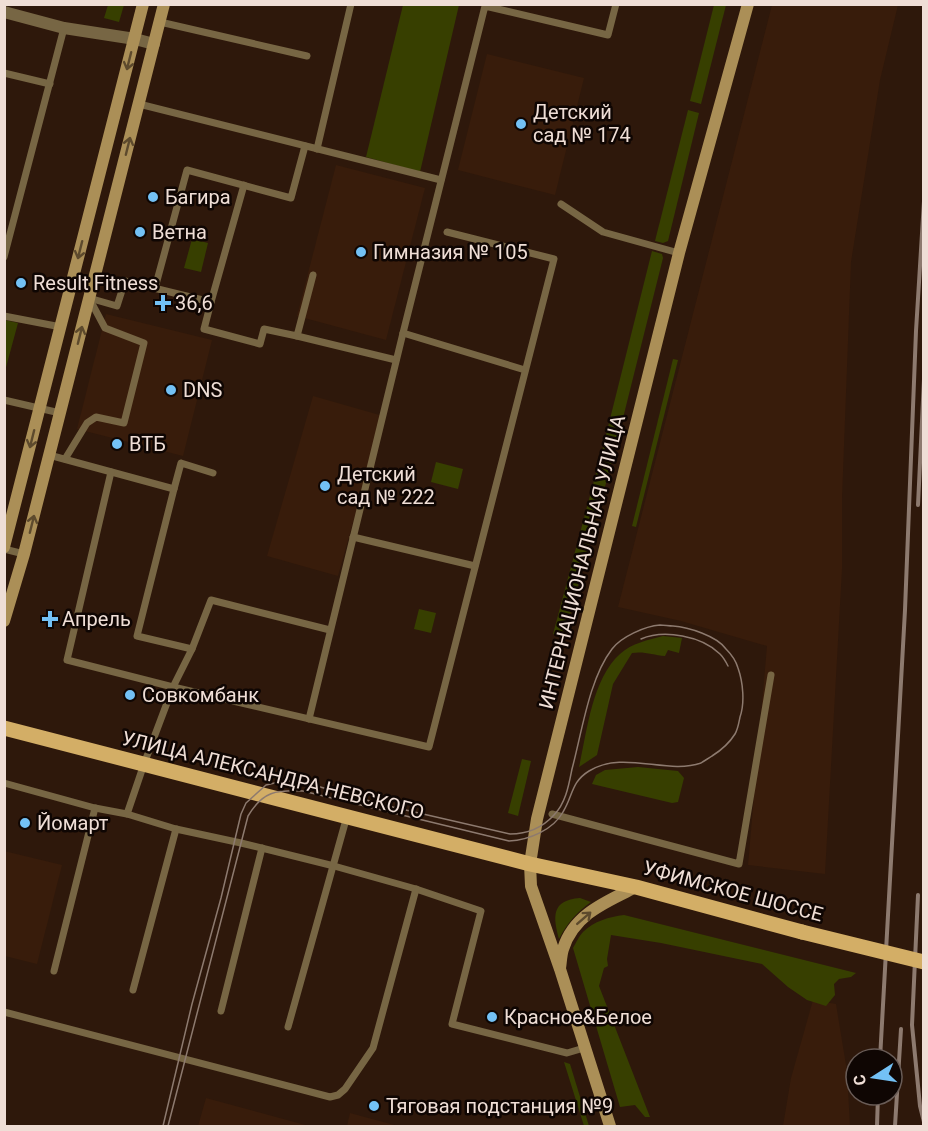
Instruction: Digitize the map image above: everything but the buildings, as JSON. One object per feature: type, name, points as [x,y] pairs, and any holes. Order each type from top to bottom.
[{"type":"main road","points":[[4,548],[143,4]]},
{"type":"main road","points":[[4,621],[24,554],[164,4]]},
{"type":"main road","name":"ИНТЕРНАЦИОНАЛЬНАЯ УЛИЦА","points":[[609,1126],[560,969],[531,886],[530,864],[537,819],[679,253],[748,4]]},
{"type":"main road","name":"УЛИЦА АЛЕКСАНДРА НЕВСКОГО","points":[[4,728],[530,864]]},
{"type":"main road","name":"УФИМСКОЕ ШОССЕ","points":[[530,864],[636,887],[924,962]]},
{"type":"main road","points":[[560,969],[563,950],[571,931],[580,919],[607,901],[636,887]]},
{"type":"street","points":[[4,12],[64,28],[154,44]]},
{"type":"lane","points":[[317,149],[351,4]]},
{"type":"lane","points":[[309,719],[485,6],[608,34],[616,4]]},
{"type":"lane","points":[[160,22],[307,56]]},
{"type":"lane","points":[[5,255],[64,28]]},
{"type":"lane","points":[[4,73],[50,84]]},
{"type":"lane","points":[[139,104],[441,180]]},
{"type":"lane","points":[[155,288],[187,170],[291,198],[305,146]]},
{"type":"lane","points":[[244,185],[204,329],[260,344],[264,329],[396,360]]},
{"type":"lane","points":[[561,204],[603,232],[679,253]]},
{"type":"lane","points":[[111,472],[67,660],[429,747],[554,259],[447,232]]},
{"type":"lane","points":[[297,336],[313,275]]},
{"type":"lane","points":[[89,298],[117,306],[125,281],[211,302]]},
{"type":"lane","points":[[65,459],[87,423],[96,417],[123,423],[144,343],[105,328],[89,298]]},
{"type":"lane","points":[[4,316],[61,327]]},
{"type":"lane","points":[[403,333],[525,370]]},
{"type":"lane","points":[[4,400],[60,412]]},
{"type":"lane","points":[[49,455],[174,489]]},
{"type":"lane","points":[[192,649],[137,636],[181,463],[213,473]]},
{"type":"lane","points":[[353,537],[475,566]]},
{"type":"lane","points":[[4,548],[24,554]]},
{"type":"lane","points":[[127,814],[172,687],[192,649],[212,600],[330,630]]},
{"type":"lane","points":[[552,814],[739,864],[771,675]]},
{"type":"lane","points":[[4,783],[177,829],[334,866],[417,889],[481,911],[452,1024],[567,1053],[584,1048]]},
{"type":"lane","points":[[54,971],[95,808]]},
{"type":"lane","points":[[288,1027],[347,816]]},
{"type":"lane","points":[[133,990],[177,829]]},
{"type":"lane","points":[[221,1011],[262,848]]},
{"type":"lane","points":[[4,1012],[330,1097],[338,1095],[345,1089],[373,1048],[417,889]]},
{"type":"shaded area","points":[[772,5],[898,5],[880,80],[851,262],[842,498],[842,569],[825,874],[748,865],[767,646],[681,621],[618,607]]},
{"type":"shaded area","name":"Детский сад № 174","points":[[487,54],[584,78],[555,195],[458,170]]},
{"type":"shaded area","name":"Гимназия № 105","points":[[336,165],[425,188],[386,340],[297,316]]},
{"type":"shaded area","points":[[106,314],[212,340],[183,456],[77,429]]},
{"type":"shaded area","name":"Детский сад № 222","points":[[313,396],[383,416],[338,576],[267,556]]},
{"type":"shaded area","points":[[4,851],[62,865],[37,964],[5,956]]},
{"type":"shaded area","points":[[813,1000],[836,1004],[844,1053],[844,1107],[849,1107],[850,1126],[783,1126],[791,1078]]},
{"type":"shaded area","points":[[206,1098],[309,1126],[198,1126]]},
{"type":"shaded area","points":[[350,1113],[398,1126],[347,1126]]},
{"type":"green space","points":[[108,5],[124,5],[119,22],[104,18]]},
{"type":"green space","points":[[403,5],[459,5],[420,172],[366,157]]},
{"type":"green space","points":[[714,5],[726,5],[701,104],[690,101]]},
{"type":"green space","points":[[688,110],[699,113],[668,241],[663,243],[655,241]]},
{"type":"green space","points":[[192,239],[208,243],[201,272],[184,268]]},
{"type":"green space","points":[[652,251],[662,254],[663,258],[615,450],[564,637],[553,634]]},
{"type":"green space","points":[[4,320],[18,323],[5,371]]},
{"type":"green space","points":[[673,359],[678,360],[636,527],[632,526]]},
{"type":"green space","points":[[436,462],[463,469],[458,489],[431,482]]},
{"type":"green space","points":[[419,609],[436,613],[431,633],[414,629]]},
{"type":"green space","points":[[663,636],[682,638],[679,653],[668,650],[665,656],[632,653],[613,684],[597,755],[579,767],[592,707],[603,677],[620,654],[630,647]]},
{"type":"green space","points":[[522,759],[531,761],[518,816],[508,813]]},
{"type":"green space","points":[[638,767],[678,771],[684,778],[678,802],[672,803],[592,784],[596,775],[605,770]]},
{"type":"green space","points":[[580,898],[591,902],[573,918],[559,939],[556,911],[564,902]]},
{"type":"green space","points":[[624,915],[856,973],[851,977],[839,979],[834,984],[835,995],[826,1006],[807,1000],[762,964],[611,935],[608,966],[604,968],[599,986],[650,1117],[645,1117],[635,1105],[620,1107],[573,948],[587,928],[607,918]]},
{"type":"green space","points":[[564,1062],[570,1064],[589,1126],[584,1126]]},
{"type":"tram line","points":[[163,1126],[241,814],[246,803],[266,785],[283,781],[299,781],[384,805],[510,834],[528,831],[550,819],[564,799],[597,675],[616,645],[627,636],[641,630],[663,625],[702,633],[722,644],[730,653],[740,674],[743,699],[737,730],[725,746],[701,763],[688,766],[630,762],[602,765],[589,771],[579,780],[559,818],[547,829],[524,839],[509,841],[303,791],[278,792],[259,801],[248,816],[168,1126]]},
{"type":"tram line","points":[[641,639],[661,635],[693,639],[712,648],[721,655],[728,666]]},
{"type":"railway","points":[[881,1047],[905,610],[916,331],[924,201]]},
{"type":"railway","points":[[918,505],[924,379]]},
{"type":"railway","points":[[918,895],[912,1025],[920,1106],[924,1122]]},
{"type":"railway","points":[[895,1126],[901,1029]]},
{"type":"railway","points":[[877,1126],[878,1107]]},
{"type":"place","name":"Детский сад № 174","points":[[521,124]]},
{"type":"place","name":"Багира","points":[[153,197]]},
{"type":"place","name":"Ветна","points":[[140,232]]},
{"type":"place","name":"Гимназия № 105","points":[[361,252]]},
{"type":"place","name":"Result Fitness","points":[[21,283]]},
{"type":"place","name":"36,6","points":[[163,303]]},
{"type":"place","name":"DNS","points":[[171,390]]},
{"type":"place","name":"ВТБ","points":[[117,444]]},
{"type":"place","name":"Детский сад № 222","points":[[325,486]]},
{"type":"place","name":"Апрель","points":[[50,619]]},
{"type":"place","name":"Совкомбанк","points":[[130,695]]},
{"type":"place","name":"Йомарт","points":[[25,823]]},
{"type":"place","name":"Красное&Белое","points":[[492,1017]]},
{"type":"place","name":"Тяговая подстанция №9","points":[[374,1106]]}]
